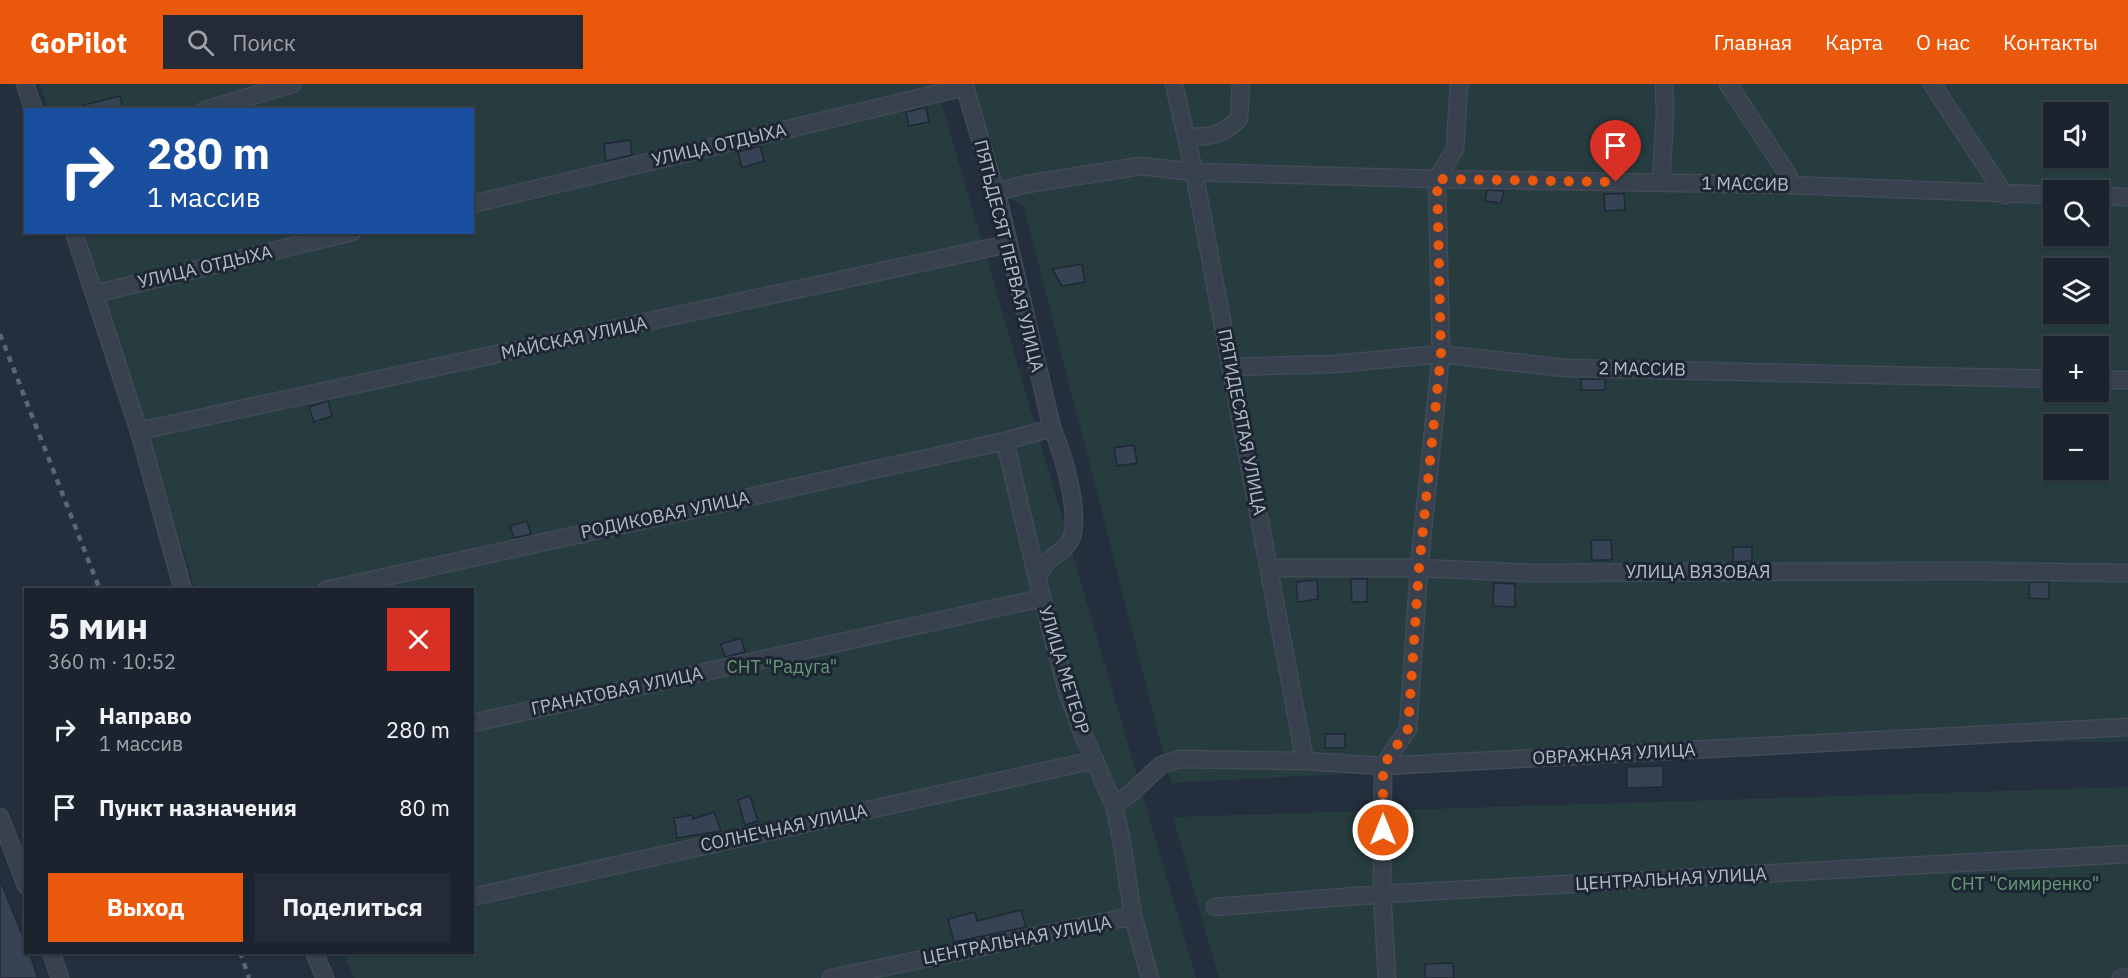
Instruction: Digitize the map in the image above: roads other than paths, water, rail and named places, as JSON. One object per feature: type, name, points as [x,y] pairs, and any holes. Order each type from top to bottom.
[{"type":"street","points":[[25,84],[32,108]]},
{"type":"street","points":[[212,108],[292,84]]},
{"type":"street","name":"ПЯТИДЕСЯТАЯ УЛИЦА","points":[[1174,84],[1194,172],[1305,760]]},
{"type":"street","points":[[1186,137],[1208,137],[1227,131],[1239,119],[1241,84]]},
{"type":"street","points":[[1387,978],[1382,894],[1383,766],[1408,729],[1419,568],[1441,354],[1437,179],[1455,149],[1460,84]]},
{"type":"street","points":[[1661,183],[1665,112],[1664,84]]},
{"type":"street","points":[[1728,84],[1788,175],[1788,185]]},
{"type":"street","points":[[1932,84],[2005,195]]},
{"type":"street","name":"ПЯТЬДЕСЯТ ПЕРВАЯ УЛИЦА","points":[[964,86],[996,192],[1052,428],[1061,448],[1072,491],[1071,539],[1062,551],[1046,563],[1037,578]]},
{"type":"street","name":"УЛИЦА ОТДЫХА","points":[[474,204],[964,86]]},
{"type":"street","name":"1 МАССИВ","points":[[996,192],[1027,184],[1141,166],[1194,172],[1788,185],[2043,195]]},
{"type":"street","points":[[2109,196],[2128,197]]},
{"type":"street","points":[[75,234],[139,431],[182,588]]},
{"type":"street","name":"УЛИЦА ОТДЫХА","points":[[94,294],[343,234]]},
{"type":"street","name":"МАЙСКАЯ УЛИЦА","points":[[139,431],[1008,244]]},
{"type":"street","name":"2 МАССИВ","points":[[1231,367],[1334,364],[1441,354],[1565,368],[2043,379]]},
{"type":"street","points":[[2109,380],[2128,380]]},
{"type":"street","points":[[1005,441],[1052,428]]},
{"type":"street","name":"УЛИЦА МЕТЕОР","points":[[1005,441],[1037,578],[1067,691],[1114,805],[1122,837],[1133,916],[1150,978]]},
{"type":"street","name":"РОДИКОВАЯ УЛИЦА","points":[[335,588],[1005,441]]},
{"type":"street","name":"УЛИЦА ВЯЗОВАЯ","points":[[1269,568],[1419,568],[1530,573],[1970,571],[2128,573]]},
{"type":"street","name":"ГРАНАТОВАЯ УЛИЦА","points":[[474,723],[1042,597]]},
{"type":"street","name":"ОВРАЖНАЯ УЛИЦА","points":[[1114,805],[1130,794],[1161,765],[1179,759],[1305,760],[1383,766],[2128,727]]},
{"type":"street","name":"СОЛНЕЧНАЯ УЛИЦА","points":[[474,897],[1095,760]]},
{"type":"street","points":[[0,817],[24,880]]},
{"type":"street","name":"ЦЕНТРАЛЬНАЯ УЛИЦА","points":[[1215,907],[1382,894],[2128,854]]},
{"type":"street","name":"ЦЕНТРАЛЬНАЯ УЛИЦА","points":[[831,978],[1133,916]]},
{"type":"street","points":[[52,954],[60,978]]},
{"type":"street","points":[[315,954],[325,978]]},
{"type":"street","points":[[2121,978],[2128,978]]},
{"type":"railway","points":[[0,334],[99,588]]},
{"type":"railway","points":[[241,954],[249,978]]},
{"type":"park label","name":"СНТ \"Радуга\"","points":[[782,667]]},
{"type":"park label","name":"СНТ \"Симиренко\"","points":[[2025,884]]}]
